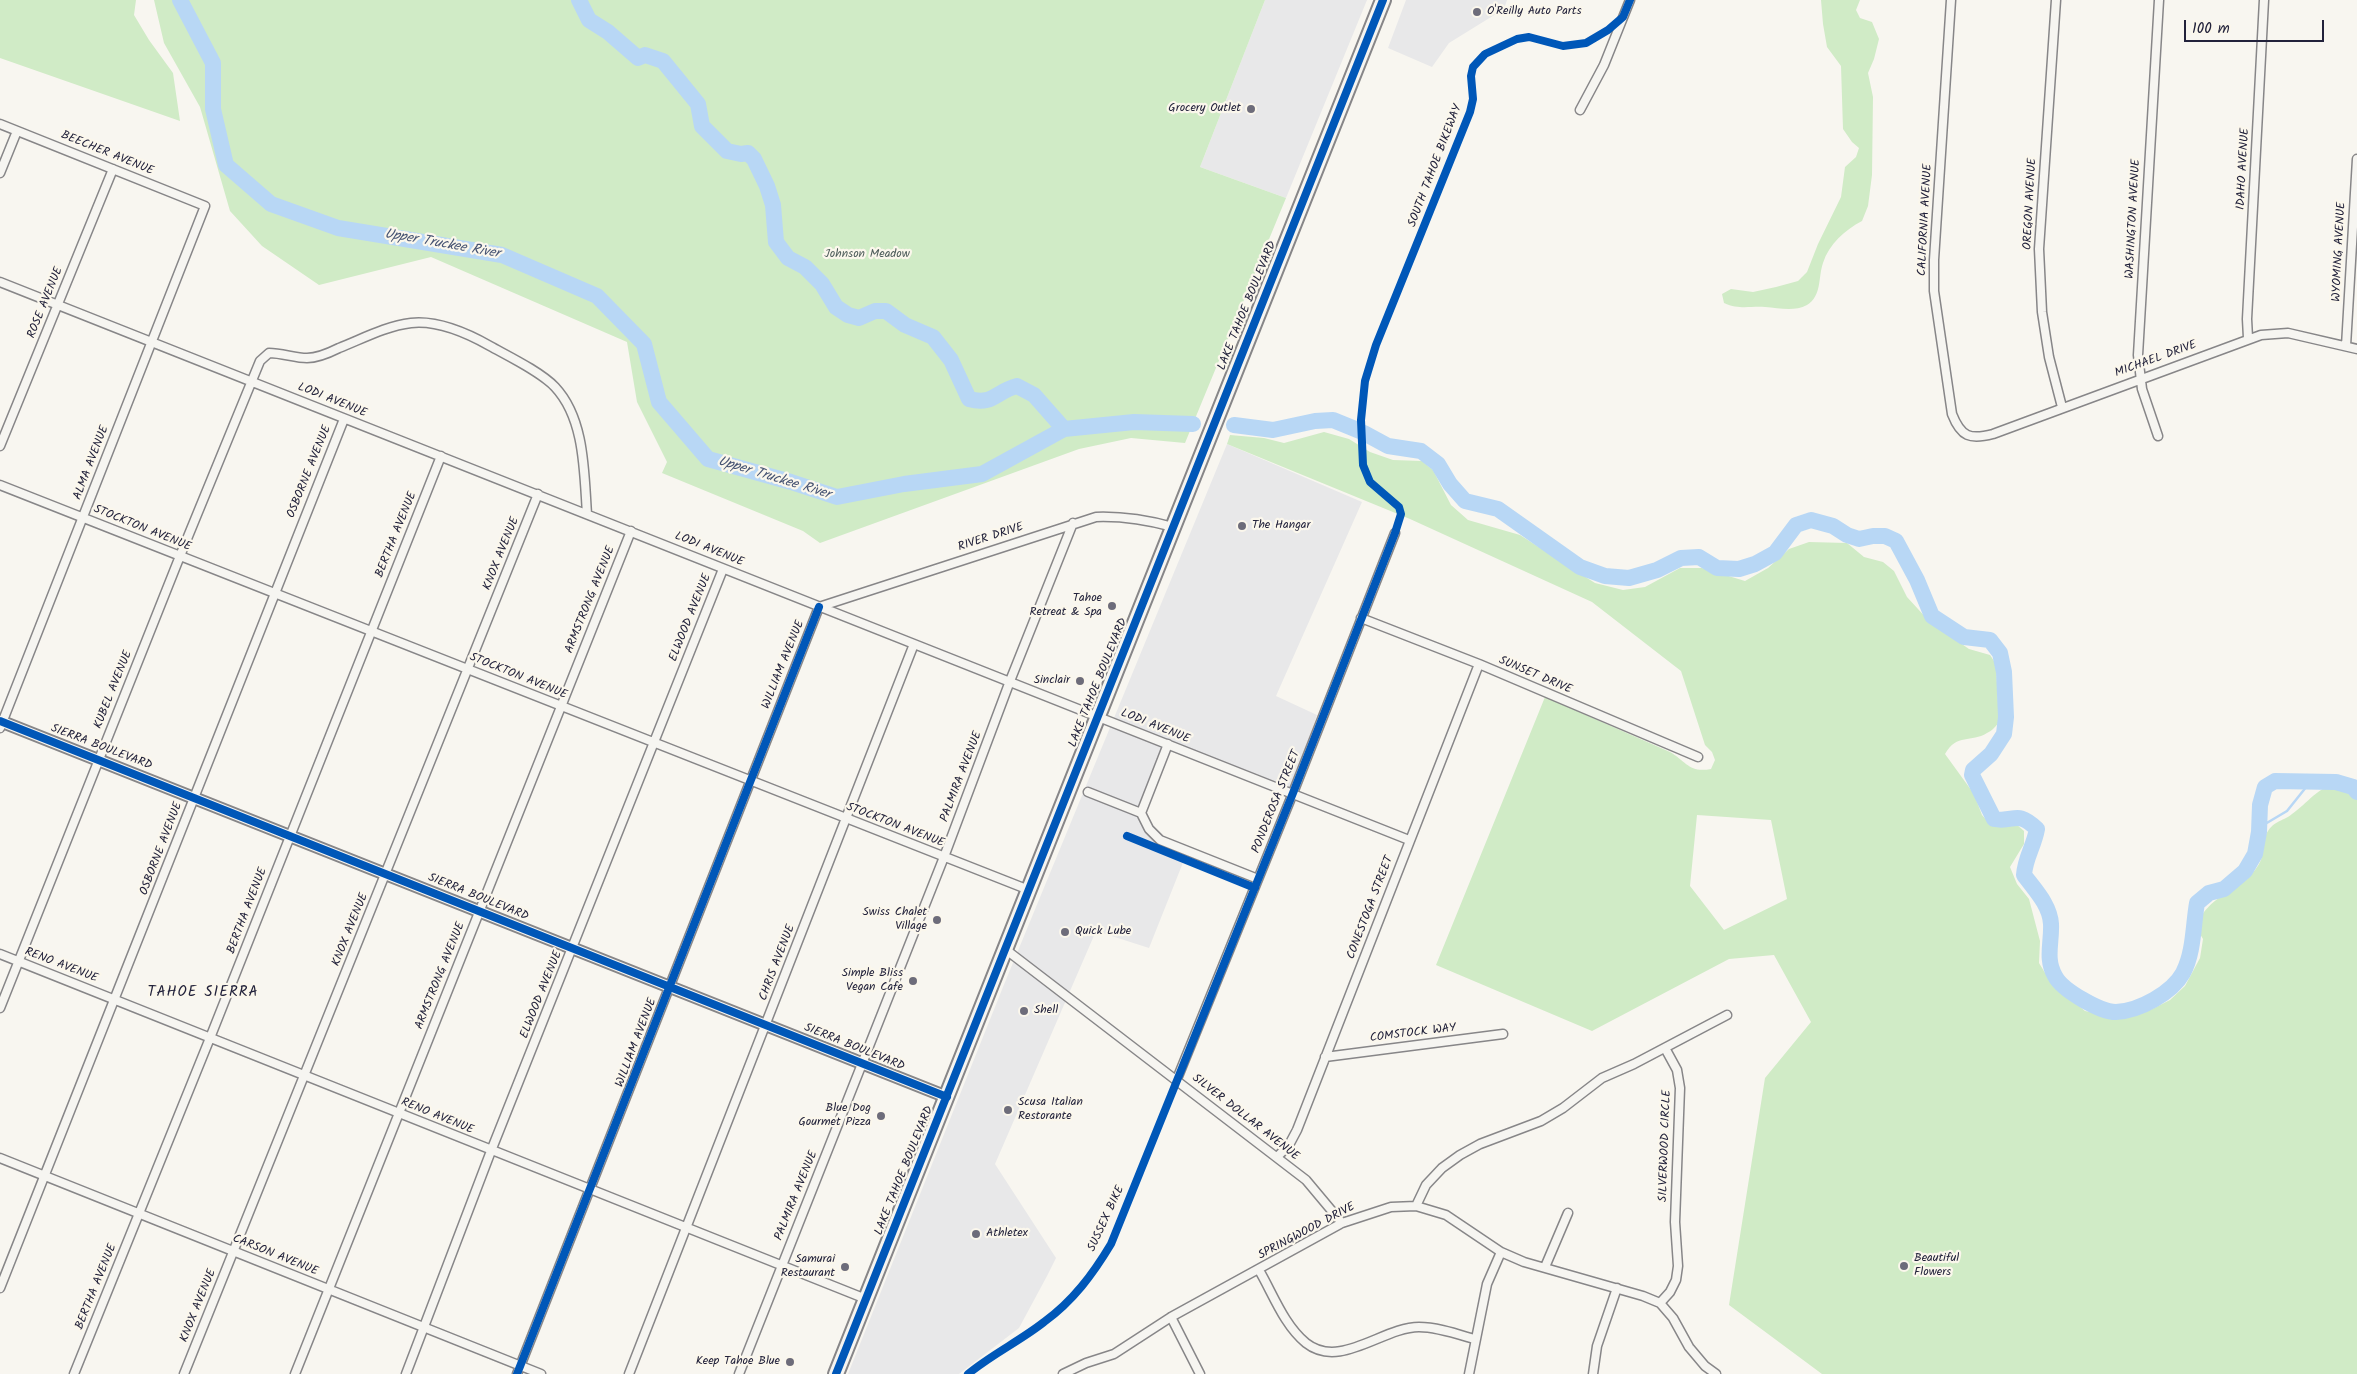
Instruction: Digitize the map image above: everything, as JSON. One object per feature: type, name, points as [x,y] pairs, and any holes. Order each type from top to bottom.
[{"type":"highway","name":"LAKE TAHOE BOULEVARD","points":[[836,1374],[1383,0]]},
{"type":"street","points":[[1580,110],[1604,65],[1630,0]]},
{"type":"street","name":"CALIFORNIA AVENUE","points":[[1951,0],[1936,221],[1934,291],[1952,414],[1959,430],[1966,435]]},
{"type":"street","name":"OREGON AVENUE","points":[[2056,0],[2039,250],[2042,312],[2049,357],[2062,407]]},
{"type":"street","name":"WASHINGTON AVENUE","points":[[2158,436],[2142,389],[2138,338],[2159,0]]},
{"type":"street","name":"IDAHO AVENUE","points":[[2248,338],[2247,318],[2264,0]]},
{"type":"street","name":"BEECHER AVENUE","points":[[0,124],[205,206]]},
{"type":"street","points":[[0,173],[17,131]]},
{"type":"street","name":"WYOMING AVENUE","points":[[2346,346],[2357,159]]},
{"type":"street","name":"ROSE AVENUE","points":[[0,446],[113,169]]},
{"type":"street","name":"ALMA AVENUE","points":[[1,724],[205,206]]},
{"type":"street","name":"LODI AVENUE","points":[[0,282],[1409,840]]},
{"type":"street","name":"KUBEL AVENUE","points":[[0,1008],[180,556],[260,361],[269,353],[306,358],[323,355],[383,330],[412,323],[442,326],[470,335],[515,359],[554,386],[566,403],[576,428],[582,457],[587,514]]},
{"type":"street","name":"MICHAEL DRIVE","points":[[1966,435],[1975,437],[1993,434],[2248,338],[2276,332],[2288,333],[2357,349]]},
{"type":"street","name":"OSBORNE AVENUE","points":[[0,1288],[46,1176],[344,419]]},
{"type":"street","name":"BERTHA AVENUE","points":[[74,1374],[210,1038],[441,456]]},
{"type":"street","name":"STOCKTON AVENUE","points":[[0,485],[1028,890]]},
{"type":"street","name":"KNOX AVENUE","points":[[184,1374],[306,1075],[538,494]]},
{"type":"street","name":"RIVER DRIVE","points":[[819,607],[1096,517],[1119,516],[1144,519],[1173,528]]},
{"type":"street","name":"PALMIRA AVENUE","points":[[739,1374],[944,857],[1010,681],[1073,523]]},
{"type":"street","name":"ARMSTRONG AVENUE","points":[[295,1374],[631,531]]},
{"type":"street","name":"PONDEROSA STREET","points":[[1177,1079],[1293,793],[1395,532]]},
{"type":"street","name":"ELWOOD AVENUE","points":[[406,1374],[491,1151],[723,568]]},
{"type":"street","name":"WILLIAM AVENUE","points":[[517,1374],[592,1190],[749,781],[819,607]]},
{"type":"street","name":"SUNSET DRIVE","points":[[1362,618],[1479,664],[1698,757]]},
{"type":"street","name":"CHRIS AVENUE","points":[[629,1374],[914,644]]},
{"type":"street","name":"CONESTOGA STREET","points":[[1277,1157],[1288,1145],[1297,1130],[1479,664]]},
{"type":"street","name":"SIERRA BOULEVARD","points":[[1,724],[290,834],[572,949],[947,1097]]},
{"type":"street","points":[[1141,813],[1168,744]]},
{"type":"street","points":[[1088,792],[1141,813],[1149,829],[1160,840],[1258,879]]},
{"type":"street","name":"SILVER DOLLAR AVENUE","points":[[1005,949],[1177,1079],[1306,1180],[1342,1223]]},
{"type":"street","name":"RENO AVENUE","points":[[0,954],[306,1075],[398,1114],[781,1267],[866,1299]]},
{"type":"street","points":[[1416,1206],[1426,1185],[1442,1168],[1460,1155],[1480,1144],[1541,1120],[1563,1108],[1602,1078],[1727,1015]]},
{"type":"street","name":"COMSTOCK WAY","points":[[1325,1057],[1503,1034]]},
{"type":"street","name":"SILVERWOOD CIRCLE","points":[[1660,1303],[1670,1292],[1676,1280],[1678,1266],[1675,1222],[1680,1088],[1677,1070],[1664,1048]]},
{"type":"street","name":"CARSON AVENUE","points":[[0,1158],[541,1374]]},
{"type":"street","name":"SPRINGWOOD DRIVE","points":[[1063,1374],[1086,1363],[1114,1354],[1171,1317],[1342,1223],[1391,1207],[1416,1206],[1446,1215],[1501,1252],[1524,1262],[1617,1288],[1660,1303]]},
{"type":"street","points":[[1546,1267],[1568,1213]]},
{"type":"street","points":[[1468,1374],[1487,1284],[1501,1252]]},
{"type":"street","points":[[1259,1270],[1291,1326],[1308,1344],[1330,1352],[1352,1349],[1394,1331],[1419,1327],[1444,1330],[1474,1339]]},
{"type":"street","points":[[1593,1374],[1597,1346],[1617,1288]]},
{"type":"street","points":[[1660,1303],[1672,1318],[1689,1348],[1705,1366],[1716,1374]]},
{"type":"street","points":[[1171,1317],[1200,1374]]},
{"type":"shaded area","points":[[1265,0],[1367,0],[1286,198],[1200,167]]},
{"type":"shaded area","points":[[1406,0],[1507,0],[1504,9],[1449,43],[1432,67],[1388,48]]},
{"type":"shaded area","points":[[1227,444],[1362,502],[1276,696],[1317,715],[1291,790],[1166,739],[1137,816],[1158,844],[1186,855],[1149,948],[1096,931],[995,1164],[1056,1258],[1047,1276],[1019,1328],[959,1374],[848,1374],[1003,987]]},
{"type":"green space","points":[[0,0],[136,0],[134,15],[149,40],[173,73],[180,121],[0,58]]},
{"type":"green space","name":"Johnson Meadow","points":[[154,0],[1265,0],[1200,167],[1286,198],[1185,443],[1131,438],[1079,449],[820,543],[803,531],[662,473],[667,462],[637,402],[627,342],[431,257],[319,285],[262,246],[230,211],[200,107],[164,43]]},
{"type":"green space","points":[[1821,0],[1860,0],[1856,10],[1860,18],[1872,22],[1879,39],[1868,73],[1873,97],[1872,175],[1868,206],[1862,221],[1844,233],[1829,250],[1821,268],[1819,286],[1815,297],[1807,305],[1786,309],[1730,305],[1724,303],[1722,294],[1731,289],[1753,292],[1776,287],[1798,281],[1807,272],[1818,244],[1841,197],[1845,167],[1856,157],[1859,148],[1843,129],[1841,66],[1827,47]]},
{"type":"green space","points":[[1324,432],[1349,439],[1370,452],[1393,460],[1422,461],[1433,470],[1451,505],[1468,520],[1520,535],[1595,583],[1623,590],[1645,587],[1680,568],[1702,568],[1745,581],[1768,568],[1789,549],[1809,542],[1847,543],[1864,557],[1883,562],[1894,571],[1907,597],[1929,621],[1969,649],[1990,655],[1996,664],[1999,722],[1991,731],[1981,736],[1954,743],[1945,754],[1974,794],[1982,815],[1991,825],[2005,827],[2015,823],[2024,831],[2024,844],[2010,867],[2017,884],[2029,899],[2040,941],[2039,963],[2050,981],[2085,1011],[2116,1017],[2152,1009],[2170,1000],[2185,986],[2200,958],[2203,939],[2199,928],[2201,918],[2207,908],[2248,877],[2259,865],[2264,839],[2268,830],[2277,822],[2288,817],[2323,789],[2339,786],[2348,791],[2357,800],[2357,1374],[1822,1374],[1729,1305],[1765,1078],[1811,1022],[1774,955],[1729,959],[1592,1031],[1436,965],[1545,697],[1670,752],[1693,768],[1711,769],[1715,760],[1712,752],[1705,745],[1681,671],[1592,602],[1410,519],[1227,444],[1230,435],[1264,438],[1284,443]],"holes":[[[1697,815],[1771,820],[1787,899],[1724,930],[1690,886]]]},
{"type":"waterway","name":"Upper Truckee River","points":[[180,0],[213,63],[213,109],[226,165],[271,204],[338,228],[502,255],[597,296],[644,344],[659,402],[708,459],[837,497],[904,484],[982,474],[1064,429],[1134,422],[1193,424]]},
{"type":"waterway","name":"Upper Truckee River","points":[[579,0],[589,20],[608,32],[638,58],[645,55],[663,61],[698,104],[702,126],[727,151],[741,154],[748,153],[754,159],[767,186],[773,205],[776,242],[788,258],[805,267],[822,284],[836,307],[848,315],[859,318],[875,311],[886,311],[905,325],[933,337],[951,360],[969,399],[984,401],[1017,386],[1034,395],[1064,429]]},
{"type":"waterway","name":"Upper Truckee River","points":[[1234,425],[1273,430],[1315,421],[1333,420],[1360,431]]},
{"type":"waterway","name":"Upper Truckee River","points":[[1364,433],[1388,446],[1421,451],[1438,464],[1450,484],[1465,501],[1498,509],[1580,567],[1605,576],[1629,578],[1657,570],[1681,558],[1699,557],[1717,568],[1739,569],[1755,564],[1775,553],[1796,525],[1811,520],[1833,526],[1847,535],[1859,539],[1885,536],[1896,541],[1917,580],[1932,616],[1964,637],[1990,640],[2000,653],[2004,672],[2006,717],[2004,734],[1991,754],[1973,770],[1972,775],[1994,819],[2020,818],[2037,829],[2024,875],[2048,910],[2051,924],[2050,963],[2055,976],[2073,994],[2109,1011],[2125,1011],[2154,1000],[2171,987],[2183,973],[2187,965],[2193,939],[2197,903],[2209,893],[2224,889],[2245,871],[2255,854],[2259,832],[2260,805],[2265,787],[2275,781],[2336,782],[2353,787],[2357,792]]},
{"type":"waterway","name":"Upper Truckee River","points":[[2260,827],[2287,811],[2311,781]]},
{"type":"cycle path","points":[[836,1374],[1383,0]]},
{"type":"cycle path","name":"SOUTH TAHOE BIKEWAY","points":[[968,1374],[1035,1329],[1064,1305],[1090,1276],[1111,1244],[1293,793],[1395,533],[1401,514],[1399,507],[1370,482],[1363,465],[1361,420],[1365,381],[1376,345],[1470,112],[1473,99],[1471,76],[1473,67],[1485,54],[1517,39],[1529,37],[1563,46],[1586,43],[1608,30],[1623,17],[1630,0]]},
{"type":"cycle path","points":[[517,1374],[819,607]]},
{"type":"cycle path","points":[[0,721],[947,1097]]},
{"type":"cycle path","points":[[1127,836],[1255,888]]},
{"type":"place","name":"O'Reilly Auto Parts","points":[[1477,12]]},
{"type":"place","name":"Grocery Outlet","points":[[1251,109]]},
{"type":"place","name":"The Hangar","points":[[1242,526]]},
{"type":"place","name":"Tahoe Retreat & Spa","points":[[1112,606]]},
{"type":"place","name":"Sinclair","points":[[1080,681]]},
{"type":"place","name":"Swiss Chalet Village","points":[[937,920]]},
{"type":"place","name":"Quick Lube","points":[[1065,932]]},
{"type":"place","name":"Simple Bliss Vegan Cafe","points":[[913,981]]},
{"type":"place","name":"Shell","points":[[1024,1011]]},
{"type":"place","name":"Scusa Italian Restorante","points":[[1008,1110]]},
{"type":"place","name":"Blue Dog Gourmet Pizza","points":[[881,1116]]},
{"type":"place","name":"Athletex","points":[[976,1234]]},
{"type":"place","name":"Beautiful Flowers","points":[[1904,1266]]},
{"type":"place","name":"Samurai Restaurant","points":[[845,1267]]},
{"type":"place","name":"Keep Tahoe Blue","points":[[790,1362]]},
{"type":"district","name":"TAHOE SIERRA","points":[[203,993]]}]
